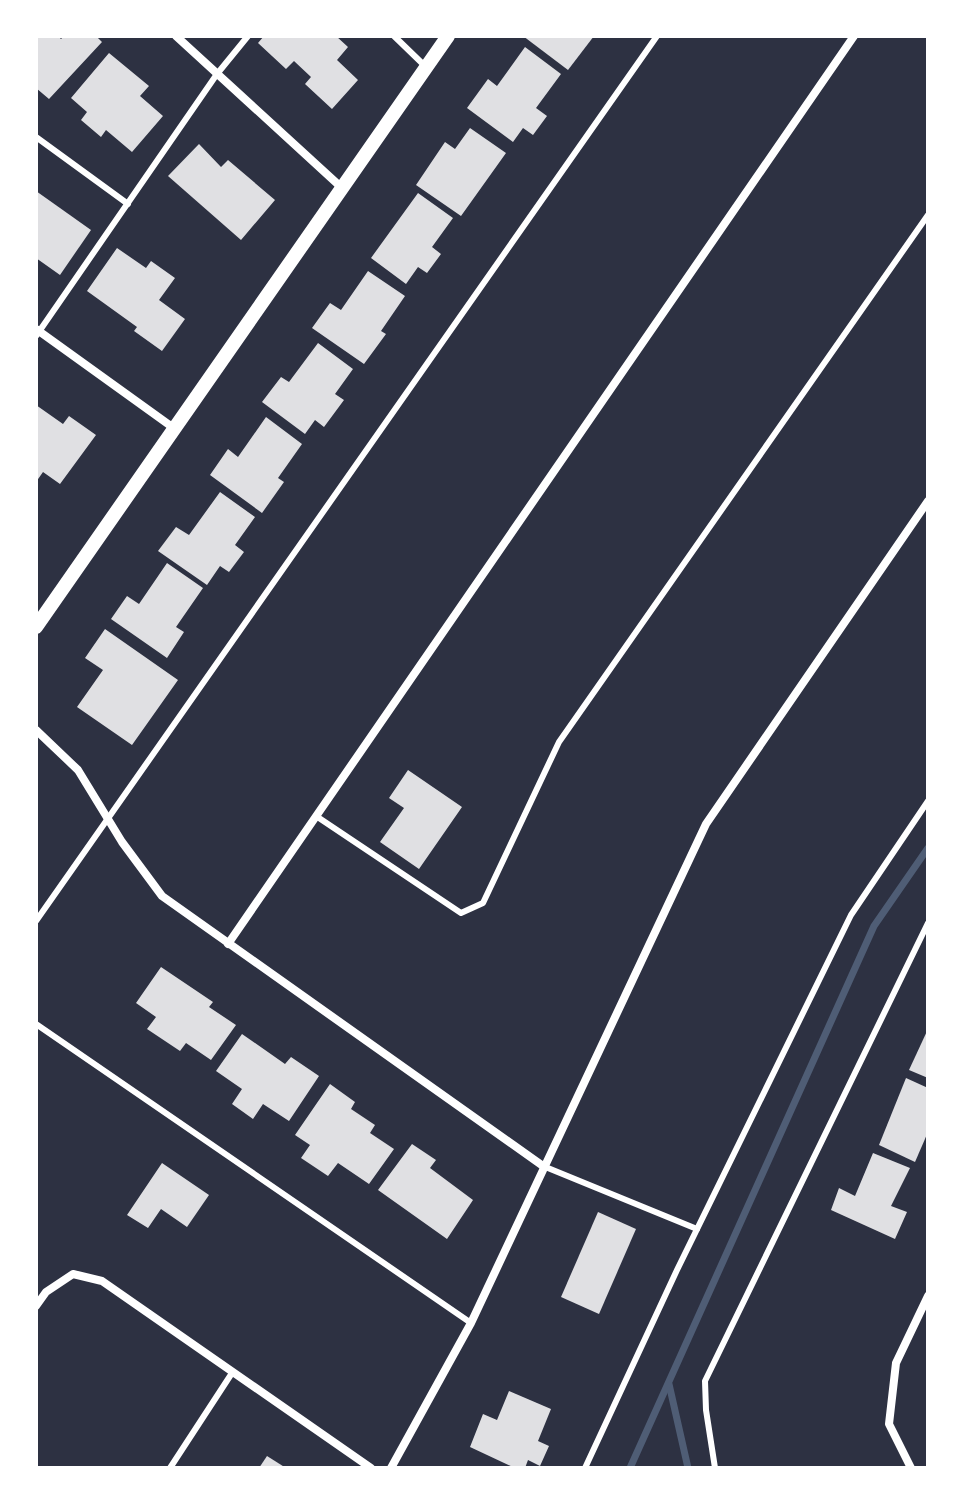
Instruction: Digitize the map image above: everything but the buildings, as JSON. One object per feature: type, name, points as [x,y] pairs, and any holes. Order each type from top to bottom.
[{"type":"street","points":[[176,36],[342,188]]},
{"type":"street","points":[[36,627],[448,36]]},
{"type":"street","points":[[228,944],[854,36]]},
{"type":"street","points":[[37,332],[175,429]]},
{"type":"street","points":[[391,1468],[471,1323],[706,824],[928,501]]},
{"type":"street","points":[[36,730],[78,770],[162,896],[543,1166]]},
{"type":"street","points":[[36,1306],[46,1292],[73,1274],[102,1281],[371,1468]]},
{"type":"street","points":[[911,1468],[889,1424],[896,1363],[928,1296]]},
{"type":"lane","points":[[37,332],[217,74],[248,36]]},
{"type":"lane","points":[[394,36],[427,67]]},
{"type":"lane","points":[[36,921],[657,36]]},
{"type":"lane","points":[[36,137],[128,204]]},
{"type":"lane","points":[[316,816],[461,913],[483,903],[559,742],[928,215]]},
{"type":"lane","points":[[585,1468],[697,1229],[851,915],[928,801]]},
{"type":"lane","points":[[715,1468],[705,1381],[928,923]]},
{"type":"lane","points":[[36,1024],[471,1323]]},
{"type":"lane","points":[[543,1166],[697,1229]]},
{"type":"lane","points":[[170,1468],[232,1373]]},
{"type":"waterway","points":[[630,1468],[874,926],[928,848]]},
{"type":"waterway","points":[[669,1384],[688,1468]]}]
